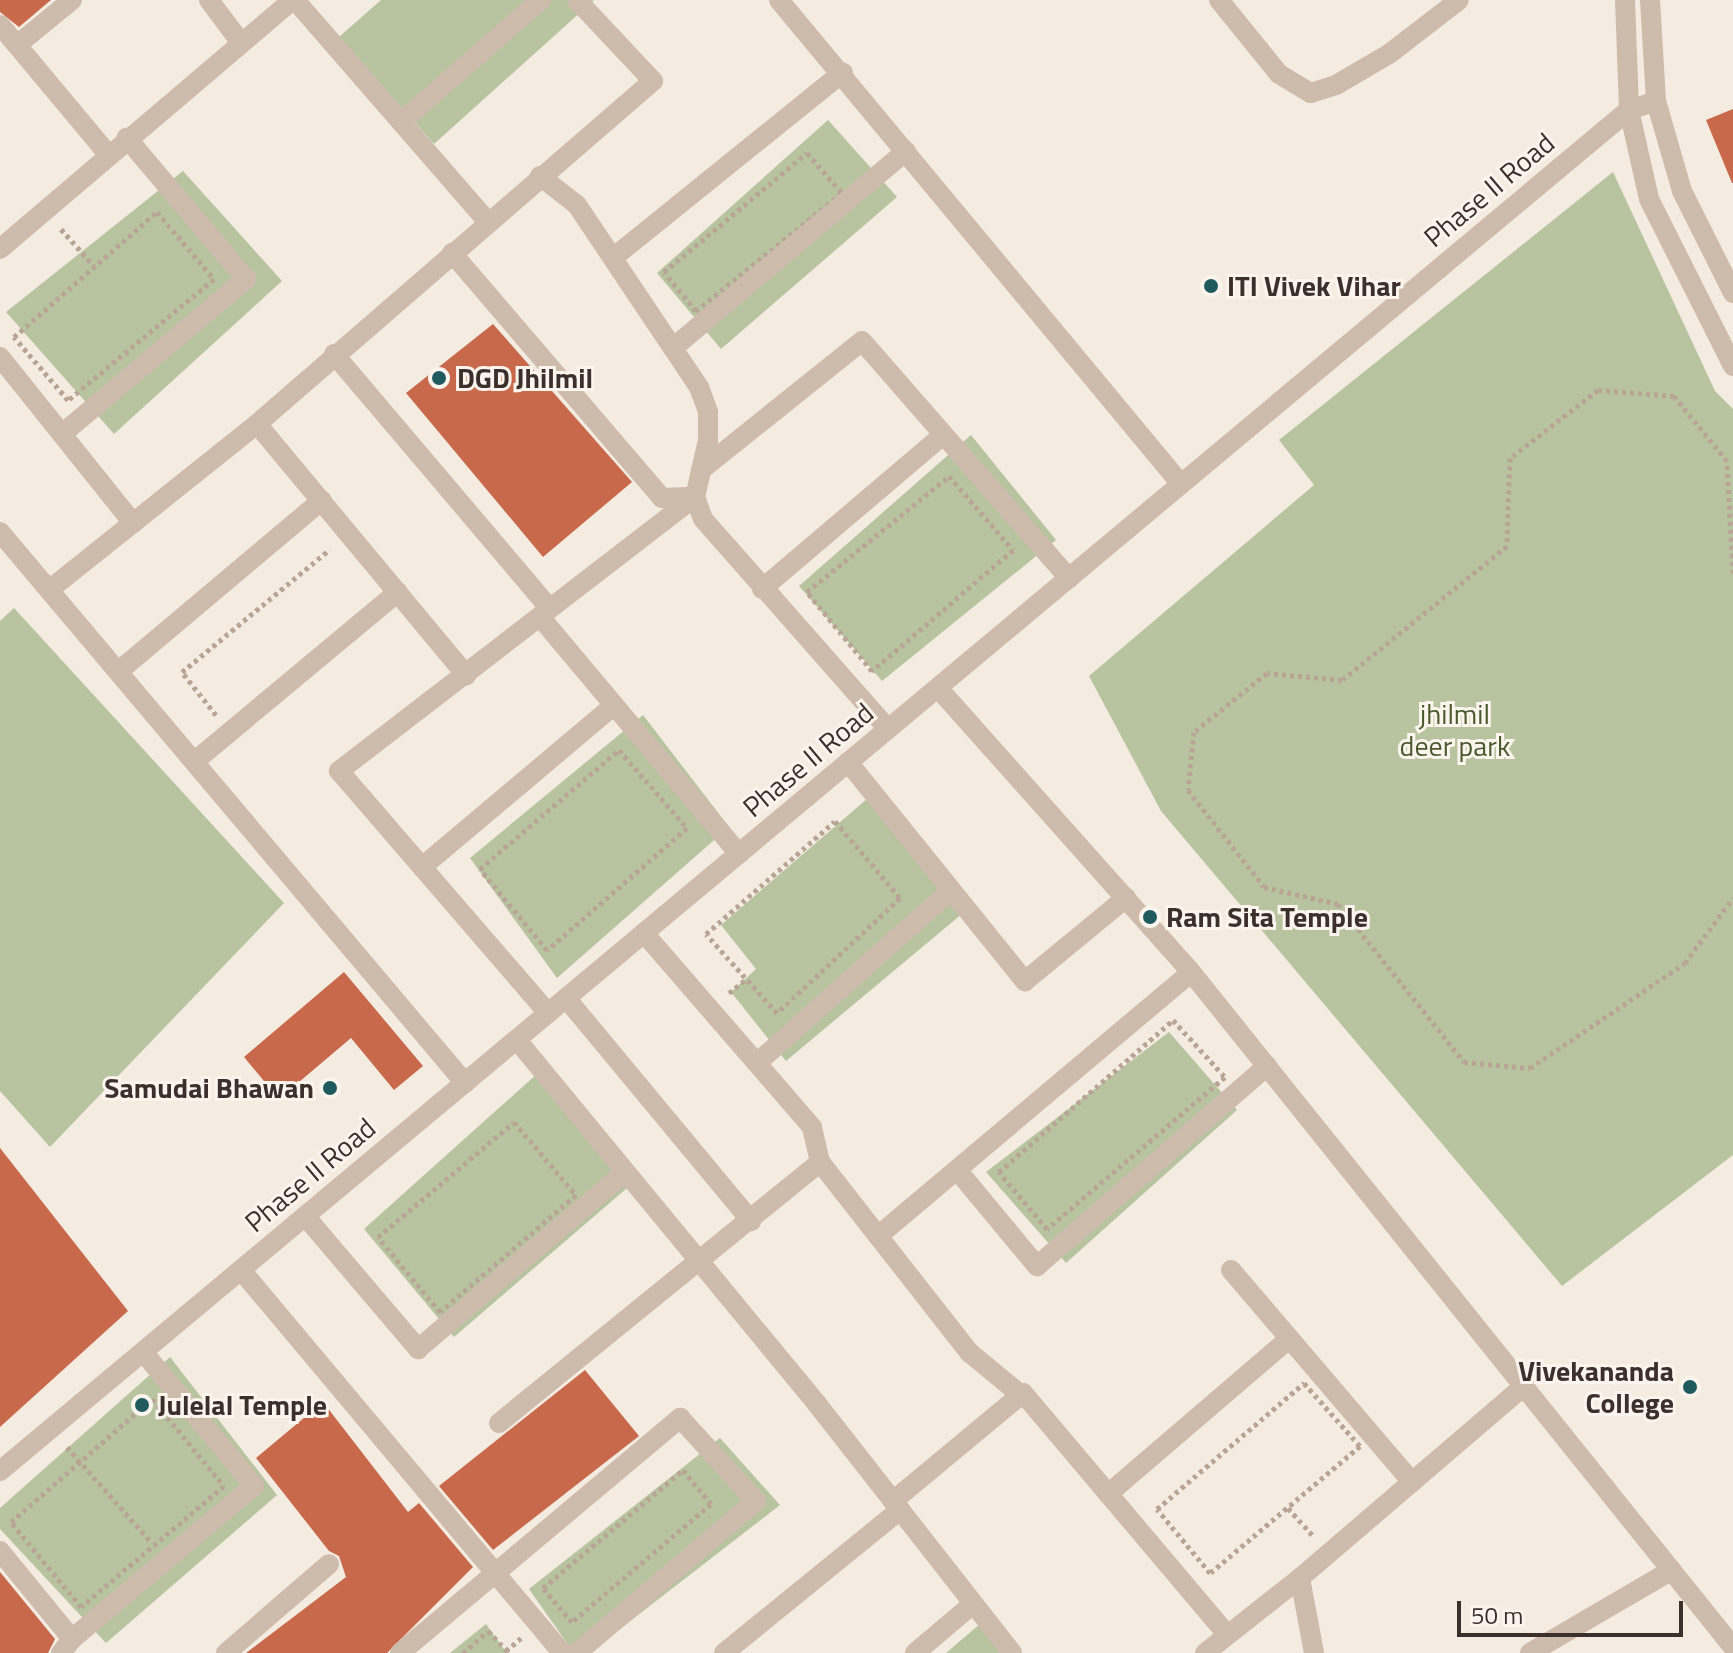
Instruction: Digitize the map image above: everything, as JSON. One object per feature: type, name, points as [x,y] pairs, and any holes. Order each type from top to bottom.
[{"type":"street","points":[[17,45],[72,0]]},
{"type":"street","points":[[209,0],[241,43]]},
{"type":"street","points":[[0,249],[108,154],[294,0],[488,222]]},
{"type":"street","points":[[401,122],[541,0]]},
{"type":"street","points":[[49,590],[257,424],[334,354],[653,81],[577,0]]},
{"type":"street","points":[[779,0],[843,72],[1181,484]]},
{"type":"street","points":[[1219,0],[1279,74],[1311,93],[1336,85],[1389,54],[1459,0]]},
{"type":"street","points":[[1625,0],[1629,110],[1649,199],[1733,366]]},
{"type":"street","points":[[1650,0],[1656,101],[1682,191],[1733,293]]},
{"type":"street","points":[[0,25],[108,154]]},
{"type":"street","points":[[614,257],[843,72]]},
{"type":"street","name":"Phase II Road","points":[[0,1471],[1629,110],[1656,101]]},
{"type":"street","points":[[62,434],[246,279],[127,138]]},
{"type":"street","points":[[673,348],[906,151]]},
{"type":"street","points":[[540,176],[577,205],[673,348],[708,412],[695,497],[339,771],[548,1013]]},
{"type":"street","points":[[452,253],[662,498],[695,497]]},
{"type":"street","points":[[701,470],[862,341],[1069,578]]},
{"type":"street","points":[[334,354],[547,605],[541,618]]},
{"type":"street","points":[[0,357],[133,523]]},
{"type":"street","points":[[257,424],[466,675]]},
{"type":"street","points":[[762,589],[942,436]]},
{"type":"street","points":[[695,497],[718,542],[888,729]]},
{"type":"street","points":[[119,671],[322,500]]},
{"type":"street","points":[[0,532],[465,1083]]},
{"type":"street","points":[[195,761],[398,592]]},
{"type":"street","points":[[541,618],[739,854]]},
{"type":"street","points":[[938,688],[1191,972],[1733,1647]]},
{"type":"street","points":[[422,867],[613,706]]},
{"type":"street","points":[[848,762],[1025,981],[1126,898]]},
{"type":"street","points":[[757,1063],[951,890]]},
{"type":"street","points":[[644,933],[812,1127],[820,1162],[970,1353],[1021,1395],[1227,1634]]},
{"type":"street","points":[[878,1236],[1191,972]]},
{"type":"street","points":[[566,998],[751,1221]]},
{"type":"street","points":[[517,1040],[1012,1653]]},
{"type":"street","points":[[958,1171],[1037,1266],[1267,1066]]},
{"type":"street","points":[[499,1423],[700,1263],[820,1162]]},
{"type":"street","points":[[305,1216],[418,1349],[625,1172]]},
{"type":"street","points":[[241,1270],[493,1575],[562,1653]]},
{"type":"street","points":[[1231,1270],[1412,1482]]},
{"type":"street","points":[[1108,1494],[1289,1339]]},
{"type":"street","points":[[0,1551],[67,1646],[254,1486],[143,1352]]},
{"type":"street","points":[[1205,1653],[1329,1554],[1525,1385]]},
{"type":"street","points":[[724,1653],[1021,1395]]},
{"type":"street","points":[[400,1653],[680,1418],[756,1501],[577,1653]]},
{"type":"street","points":[[226,1653],[329,1564]]},
{"type":"street","points":[[1530,1653],[1672,1570]]},
{"type":"street","points":[[1300,1578],[1314,1653]]},
{"type":"street","points":[[915,1653],[973,1604]]},
{"type":"path","points":[[807,153],[842,193],[696,311],[664,272],[730,217],[807,153]]},
{"type":"path","points":[[44,210],[94,266]]},
{"type":"path","points":[[157,212],[214,279],[68,400],[14,337],[94,266],[157,212]]},
{"type":"path","points":[[1733,573],[1727,461],[1674,396],[1598,390],[1510,458],[1507,546],[1342,680],[1267,673],[1194,732],[1188,790],[1264,887],[1338,904],[1464,1062],[1530,1068],[1685,963],[1733,898]]},
{"type":"path","points":[[949,476],[1013,550],[872,671],[807,592],[876,534],[949,476]]},
{"type":"path","points":[[230,709],[219,718],[182,672],[328,547],[338,559]]},
{"type":"path","points":[[619,750],[643,776],[687,828],[547,950],[480,869],[619,750]]},
{"type":"path","points":[[835,821],[900,898],[777,1013],[746,979],[706,934],[835,821]]},
{"type":"path","points":[[1047,1229],[999,1172],[1173,1020],[1200,1049]]},
{"type":"path","points":[[440,1312],[378,1237],[514,1122],[576,1195],[509,1253]]},
{"type":"path","points":[[1304,1383],[1360,1446],[1288,1508],[1210,1573],[1157,1509],[1304,1383]]},
{"type":"path","points":[[152,1399],[224,1486],[81,1607],[11,1522],[81,1463],[152,1399]]},
{"type":"path","points":[[81,1463],[155,1547]]},
{"type":"path","points":[[683,1470],[711,1504],[572,1622],[558,1606],[543,1588],[683,1470]]},
{"type":"path","points":[[1288,1508],[1329,1554]]},
{"type":"path","points":[[463,1653],[488,1631],[509,1653]]},
{"type":"green space","points":[[381,0],[594,0],[434,144],[339,37]]},
{"type":"green space","points":[[828,120],[897,197],[721,349],[657,273]]},
{"type":"green space","points":[[183,171],[282,281],[114,434],[6,312]]},
{"type":"green space","name":"jhilmil deer park","points":[[1613,172],[1715,391],[1733,409],[1733,1155],[1562,1286],[1161,811],[1089,676],[1314,485],[1279,440]]},
{"type":"green space","points":[[971,435],[1056,540],[882,681],[799,586]]},
{"type":"green space","points":[[14,608],[284,903],[50,1147],[0,1091],[0,621]]},
{"type":"green space","points":[[643,715],[729,827],[557,978],[470,858]]},
{"type":"green space","points":[[868,798],[963,913],[786,1061],[731,992],[756,969],[721,925]]},
{"type":"green space","points":[[1169,1032],[1237,1110],[1066,1263],[986,1172]]},
{"type":"green space","points":[[538,1073],[627,1188],[454,1337],[364,1229]]},
{"type":"green space","points":[[170,1357],[277,1495],[106,1643],[0,1529],[0,1508]]},
{"type":"green space","points":[[720,1438],[780,1505],[589,1653],[574,1653],[529,1589]]},
{"type":"green space","points":[[987,1618],[1015,1653],[946,1653]]},
{"type":"green space","points":[[486,1624],[507,1653],[450,1653]]},
{"type":"building","points":[[0,0],[51,0],[19,27],[0,12]]},
{"type":"building","points":[[1733,109],[1733,183],[1732,183],[1706,120]]},
{"type":"building","points":[[493,324],[632,482],[543,557],[406,393]]},
{"type":"building","points":[[344,972],[423,1066],[394,1090],[351,1038],[279,1099],[244,1057]]},
{"type":"building","points":[[0,1148],[128,1311],[0,1427]]},
{"type":"building","points":[[585,1370],[639,1436],[493,1550],[439,1486]]},
{"type":"building","points":[[323,1402],[408,1512],[419,1503],[473,1567],[387,1653],[246,1653],[346,1577],[339,1556],[329,1551],[256,1458]]},
{"type":"building","points":[[0,1572],[55,1639],[48,1653],[0,1653]]},
{"type":"place","name":"ITI Vivek Vihar","points":[[1211,286]]},
{"type":"place","name":"DGD Jhilmil","points":[[439,378]]},
{"type":"place","name":"Ram Sita Temple","points":[[1150,917]]},
{"type":"place","name":"Samudai Bhawan","points":[[330,1088]]},
{"type":"place","name":"Vivekananda College","points":[[1690,1387]]},
{"type":"place","name":"Julelal Temple","points":[[142,1405]]}]
